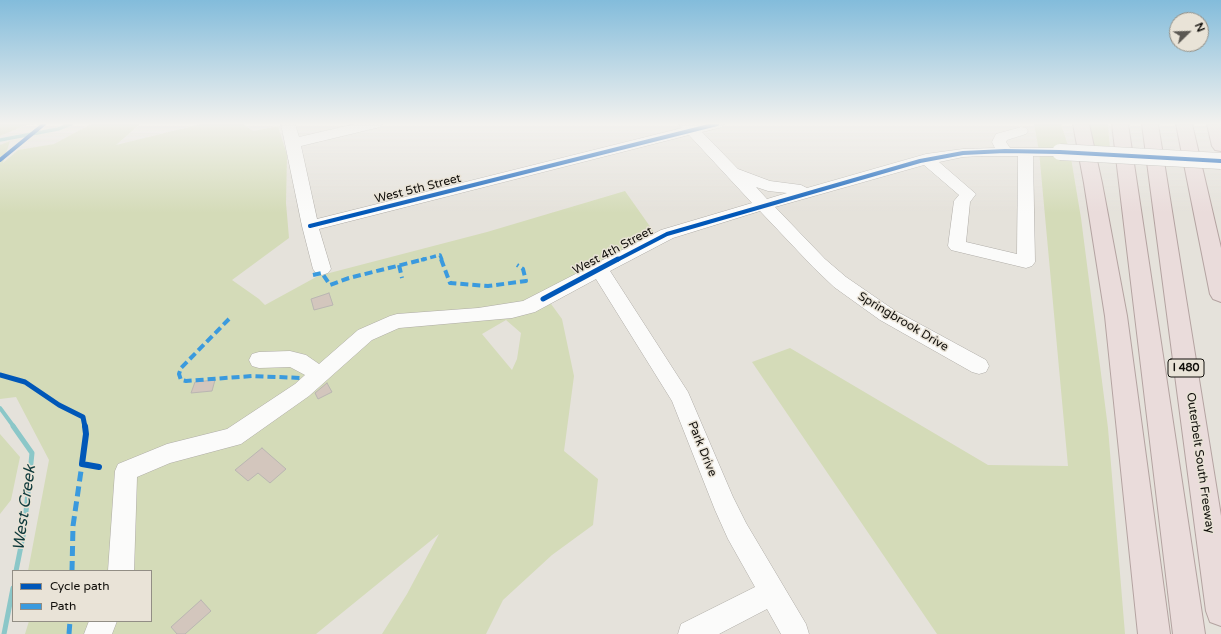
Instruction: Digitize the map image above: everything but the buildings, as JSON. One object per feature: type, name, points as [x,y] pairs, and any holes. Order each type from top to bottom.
[{"type":"highway","points":[[1087,154],[1095,190],[1116,316],[1154,634]]},
{"type":"highway","points":[[1124,154],[1189,634]]},
{"type":"highway","name":"Outerbelt South Freeway","points":[[1154,154],[1221,611]]},
{"type":"highway","points":[[1190,154],[1221,294]]},
{"type":"street","points":[[295,154],[310,226],[322,269]]},
{"type":"street","name":"West 5th Street","points":[[310,226],[587,154]]},
{"type":"street","points":[[715,154],[727,166],[752,181],[768,186],[805,190],[822,188],[926,159],[959,154]]},
{"type":"street","points":[[926,159],[968,194],[962,201],[957,246],[1026,262],[1025,154]]},
{"type":"street","points":[[1088,154],[1221,161]]},
{"type":"street","name":"Springbrook Drive","points":[[727,166],[819,263],[840,282],[887,315],[979,366]]},
{"type":"street","name":"West 4th Street","points":[[121,570],[126,471],[168,454],[234,437],[302,390],[364,335],[397,320],[512,311],[528,307],[667,234],[822,188]]},
{"type":"street","name":"Park Drive","points":[[599,269],[681,398],[736,531],[796,634]]},
{"type":"street","points":[[259,360],[290,359],[299,361],[320,375]]},
{"type":"street","points":[[691,634],[772,593]]},
{"type":"street","points":[[97,634],[103,622]]},
{"type":"green space","points":[[0,154],[6,154],[3,163],[14,154],[287,154],[286,203],[289,238],[232,280],[265,305],[318,276],[487,232],[625,191],[656,235],[546,297],[562,319],[574,376],[564,451],[598,479],[593,525],[552,555],[503,600],[486,634],[382,634],[407,594],[439,534],[316,634],[25,634],[29,622],[152,622],[152,570],[28,570],[49,460],[16,397],[0,399]],"holes":[[[506,320],[521,333],[517,359],[512,370],[482,334]]]},
{"type":"green space","points":[[1039,154],[1070,154],[1081,218],[1108,428],[1125,634],[937,634],[752,362],[790,348],[988,465],[1068,466]]},
{"type":"green space","points":[[0,434],[20,457],[11,500],[0,514]]},
{"type":"waterway","name":"West Creek","points":[[0,408],[14,427]]},
{"type":"waterway","name":"West Creek","points":[[13,426],[32,453],[24,531],[16,570]]},
{"type":"waterway","name":"West Creek","points":[[4,634],[12,593]]},
{"type":"marked path","points":[[313,275],[322,273],[330,285],[349,278],[440,255],[450,283],[488,286],[526,281],[523,269],[517,265]]},
{"type":"marked path","points":[[399,265],[402,278]]},
{"type":"marked path","points":[[229,319],[181,368],[179,374],[181,380],[186,381],[252,376],[301,378]]},
{"type":"marked path","points":[[72,570],[73,526],[82,464]]},
{"type":"marked path","points":[[69,634],[70,622]]},
{"type":"cycle path","points":[[0,160],[8,154]]},
{"type":"cycle path","points":[[310,226],[599,154]]},
{"type":"cycle path","points":[[543,299],[667,234],[920,161],[960,154]]},
{"type":"cycle path","points":[[1088,154],[1221,161]]},
{"type":"cycle path","points":[[0,375],[25,382],[59,405],[83,417],[86,434],[82,464],[99,467]]}]
